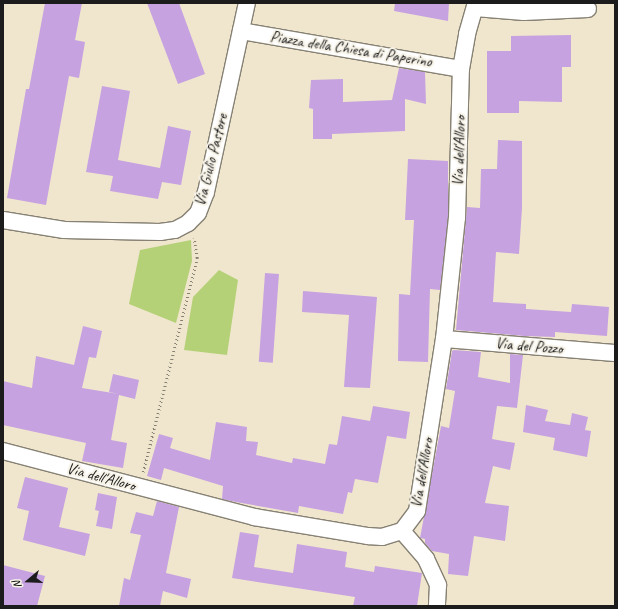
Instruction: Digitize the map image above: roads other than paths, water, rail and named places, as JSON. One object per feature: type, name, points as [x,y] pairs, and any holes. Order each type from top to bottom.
[{"type":"street","name":"Via Giulio Pastore","points":[[3,220],[64,230],[153,232],[175,230],[188,223],[198,213],[206,192],[247,3]]},
{"type":"street","points":[[476,5],[517,12],[588,9]]},
{"type":"street","name":"Via dell'Alloro","points":[[3,451],[254,517],[382,537],[402,531],[417,511],[444,339],[457,218],[461,69],[467,34],[476,5]]},
{"type":"street","name":"Piazza della Chiesa di Paperino","points":[[241,31],[461,69]]},
{"type":"street","name":"Via del Pozzo","points":[[444,339],[615,353]]},
{"type":"street","points":[[402,531],[426,559],[438,585],[437,606]]}]
